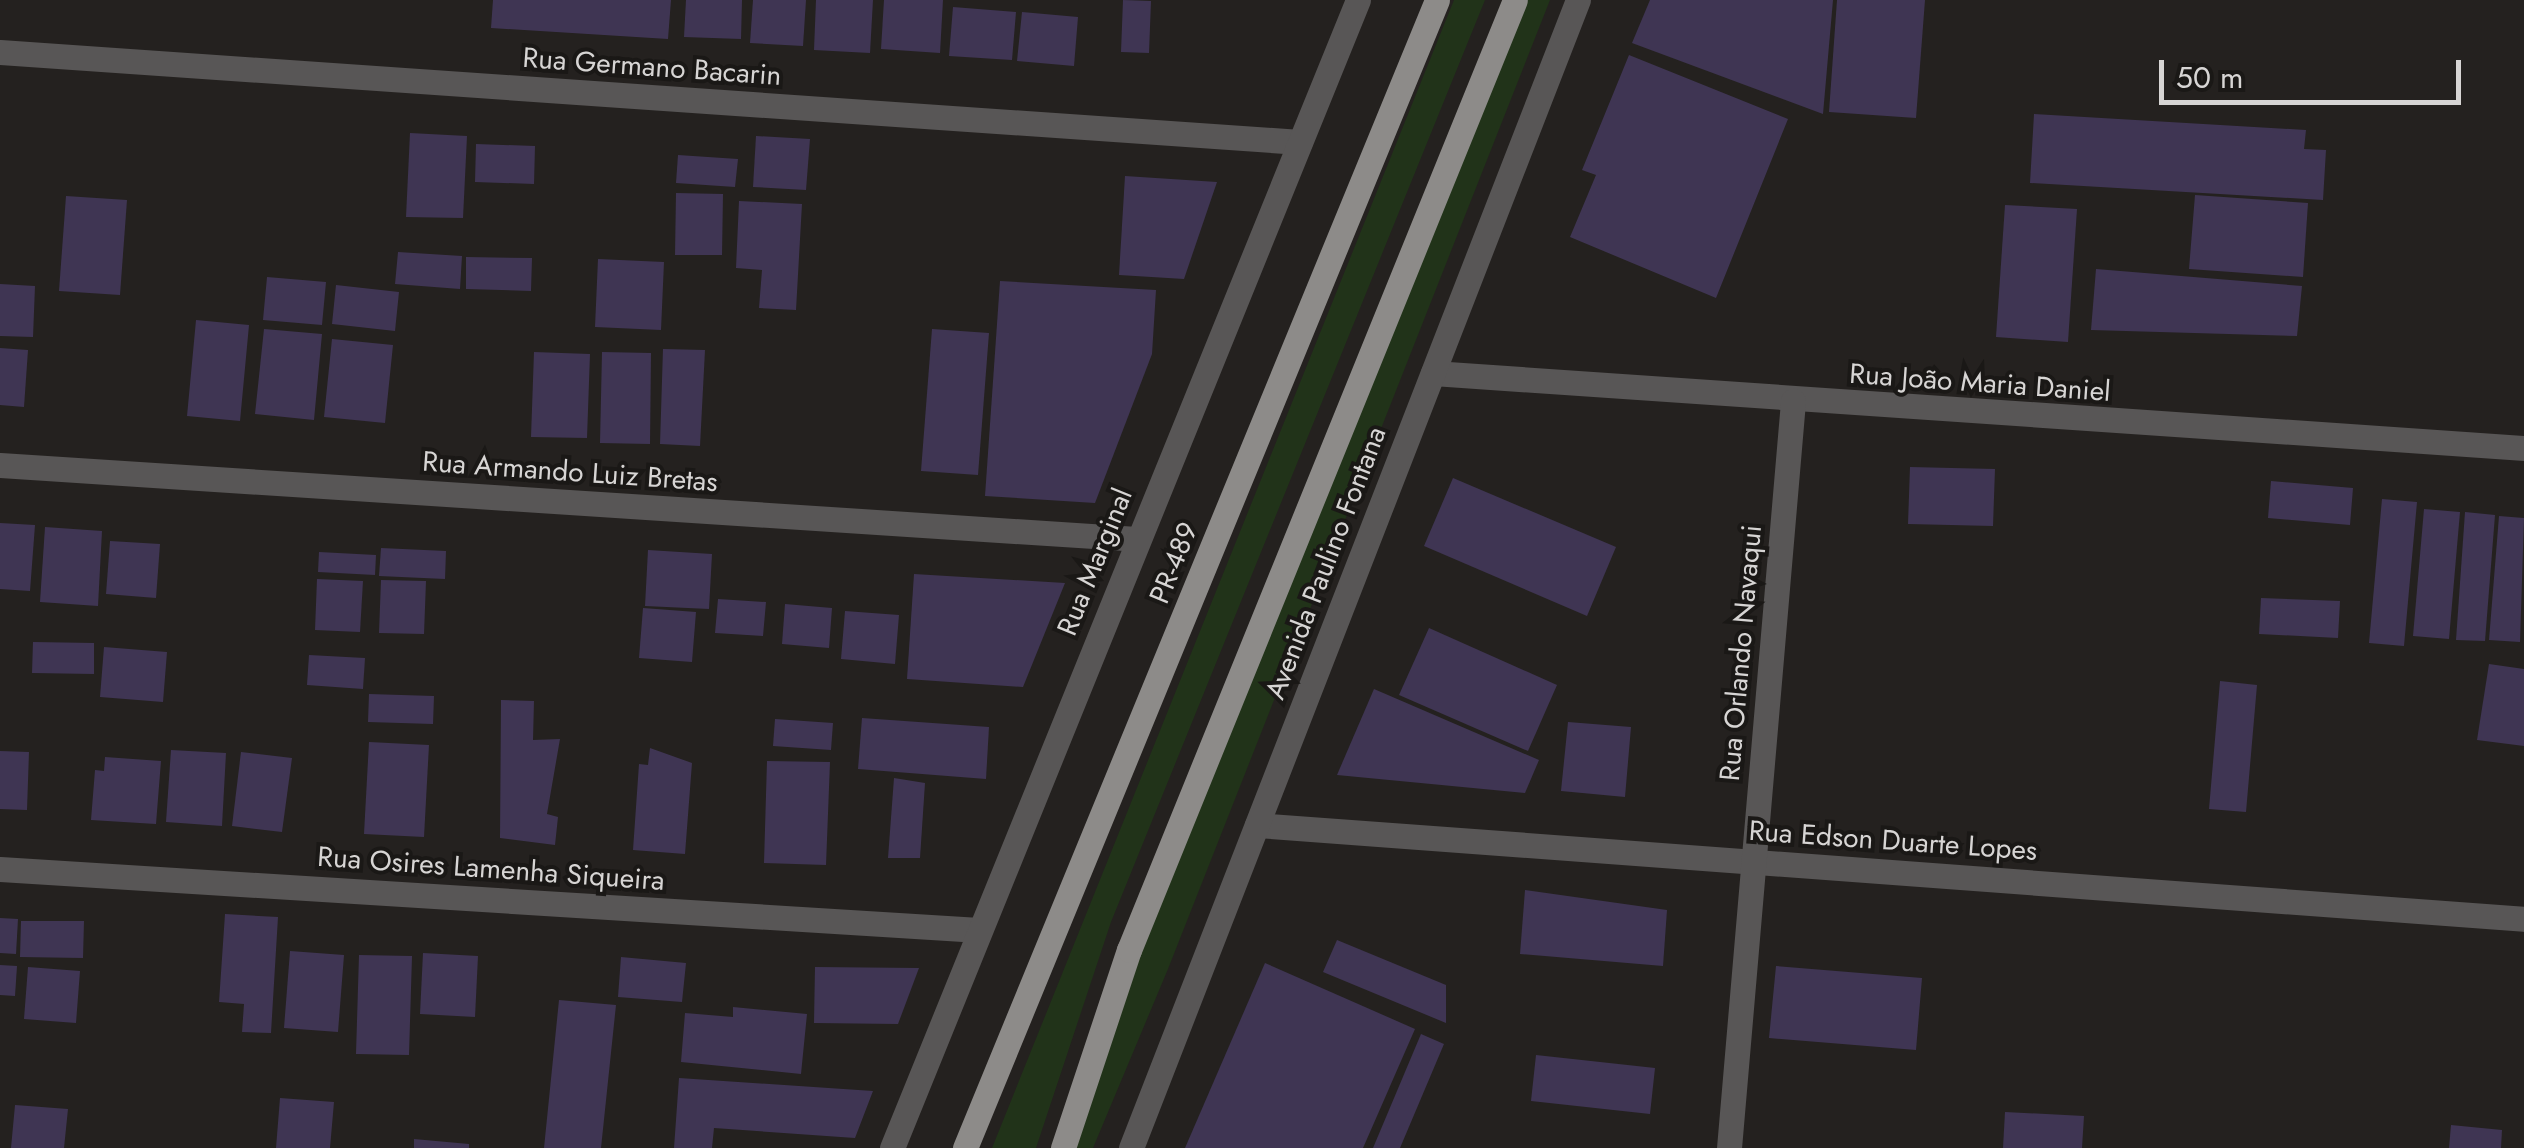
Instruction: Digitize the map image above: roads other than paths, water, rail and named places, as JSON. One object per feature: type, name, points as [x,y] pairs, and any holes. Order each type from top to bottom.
[{"type":"main road","name":"PR-489","points":[[965,1148],[1438,0]]},
{"type":"main road","points":[[1063,1148],[1129,950],[1516,0]]},
{"type":"street","name":"Rua Marginal","points":[[892,1148],[1358,0]]},
{"type":"street","name":"Avenida Paulino Fontana","points":[[1131,1148],[1578,0]]},
{"type":"street","name":"Rua Germano Bacarin","points":[[0,52],[1300,142]]},
{"type":"street","name":"Rua João Maria Daniel","points":[[1433,373],[1792,401],[2524,448]]},
{"type":"street","name":"Rua Orlando Navaqui","points":[[1729,1148],[1792,401]]},
{"type":"street","name":"Rua Armando Luiz Bretas","points":[[0,465],[1137,539]]},
{"type":"street","name":"Rua Edson Duarte Lopes","points":[[1257,824],[2524,919]]},
{"type":"street","name":"Rua Osires Lamenha Siqueira","points":[[0,869],[978,930]]}]
